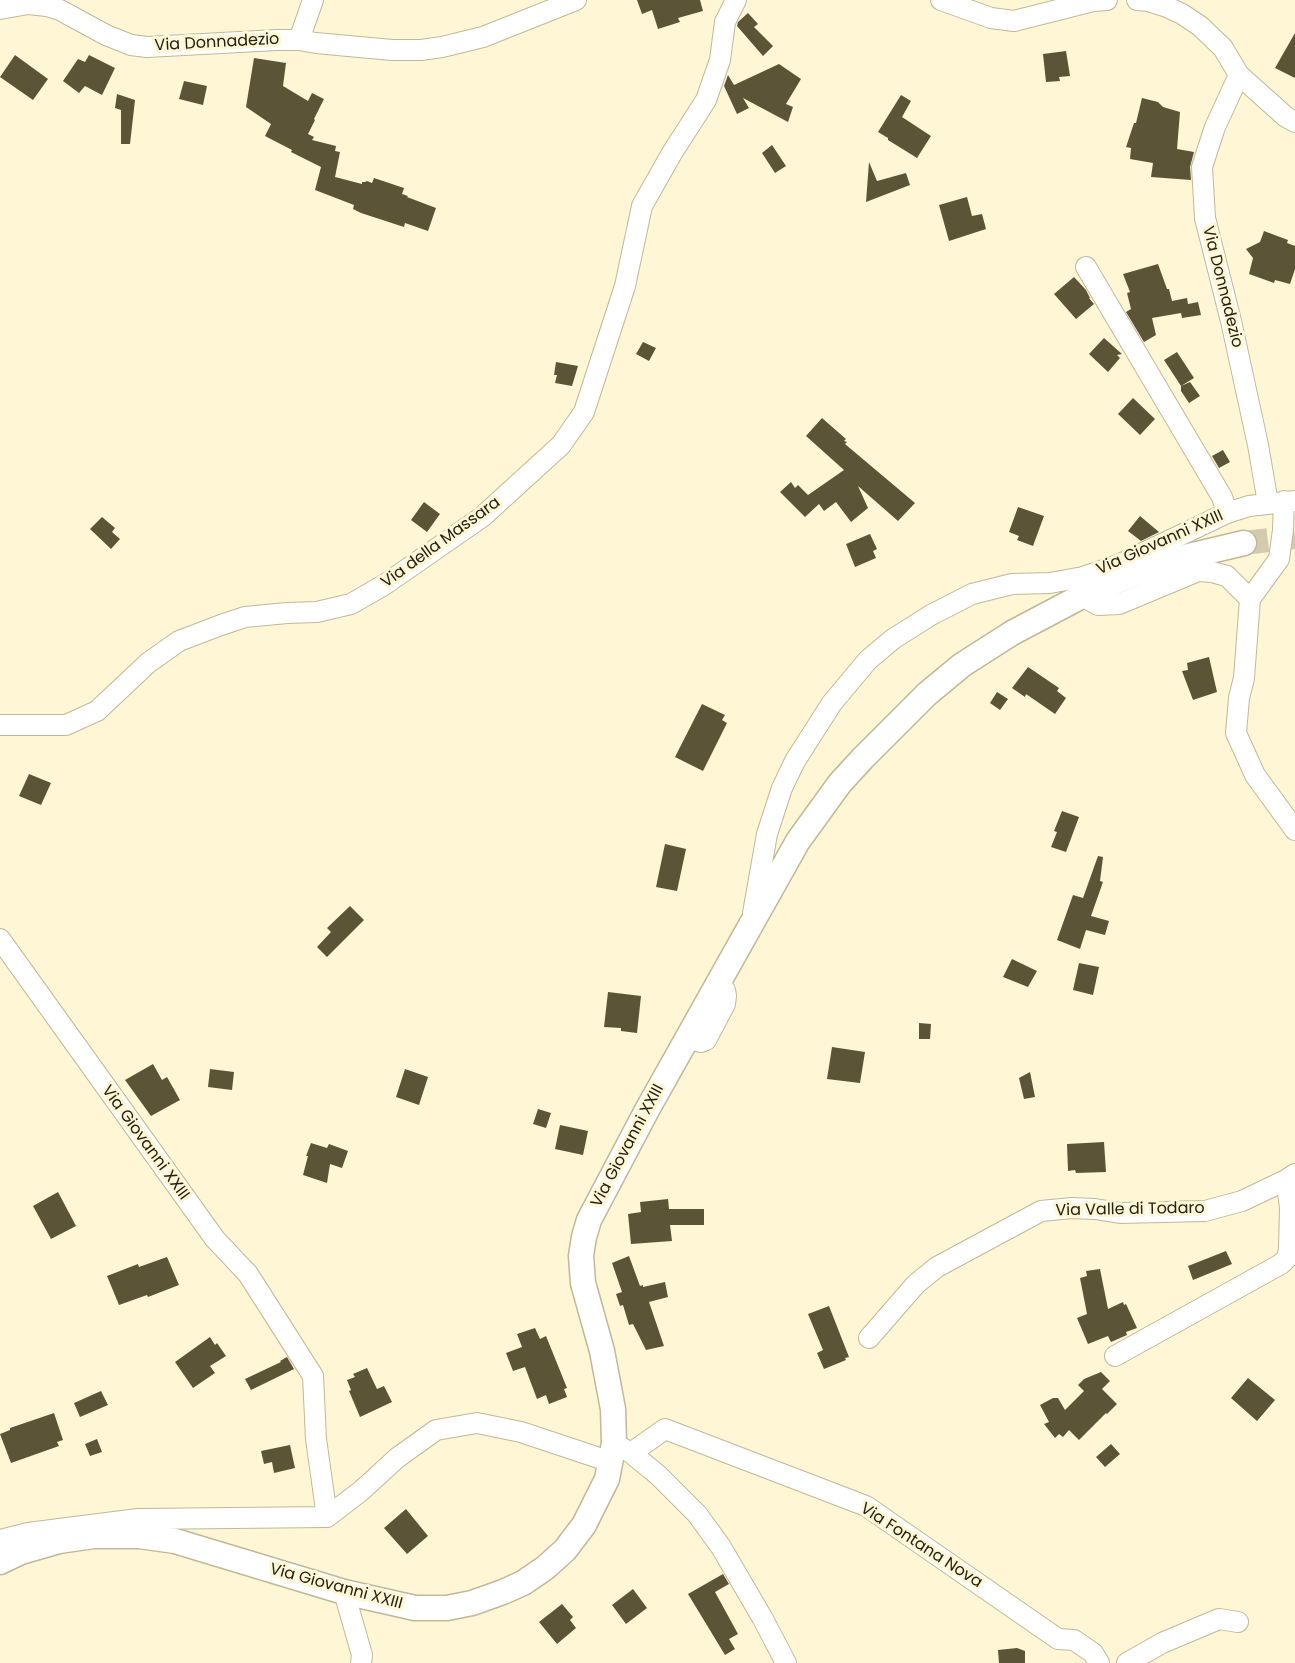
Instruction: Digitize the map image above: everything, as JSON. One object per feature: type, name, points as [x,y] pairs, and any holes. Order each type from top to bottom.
[{"type":"main road","name":"Via Giovanni XXIII","points":[[0,1562],[21,1552],[58,1541],[94,1536],[139,1536],[176,1541],[344,1592],[415,1608],[447,1608],[472,1603],[503,1593],[545,1568],[566,1550],[584,1525],[619,1453],[614,1409],[602,1351],[583,1283],[581,1256],[589,1220],[752,919],[798,841],[840,783],[863,758],[927,694],[962,666],[1012,633],[1082,596],[1156,566],[1244,543]]},
{"type":"street","name":"Via Donnadezio","points":[[299,40],[313,0]]},
{"type":"street","name":"Via Donnadezio","points":[[0,9],[28,4],[46,6],[60,10],[106,35],[131,45],[147,48],[299,40],[392,50],[421,50],[483,37],[576,0]]},
{"type":"street","name":"Via della Massara","points":[[0,725],[66,725],[97,711],[148,663],[179,641],[221,625],[245,617],[317,612],[351,604],[384,585],[482,517],[561,445],[584,412],[625,286],[642,206],[706,100],[720,60],[725,22],[736,0]]},
{"type":"street","points":[[941,0],[991,18],[1014,21],[1093,1],[1107,0]]},
{"type":"street","points":[[1137,0],[1148,1],[1182,14],[1200,26],[1223,48],[1239,75],[1286,117],[1295,122]]},
{"type":"street","name":"Via Donnadezio","points":[[1239,75],[1215,127],[1202,167],[1205,218],[1231,321],[1258,445],[1282,502],[1283,530],[1280,559],[1250,599]]},
{"type":"street","points":[[1086,267],[1222,497],[1227,513]]},
{"type":"street","name":"Via Giovanni XXIII","points":[[752,919],[767,834],[782,788],[795,761],[832,703],[868,660],[893,639],[972,594],[1012,584],[1050,583],[1083,578],[1118,565],[1227,513],[1249,506],[1282,502]]},
{"type":"street","points":[[1082,596],[1098,604],[1119,604],[1198,571],[1227,576],[1250,599],[1246,660],[1236,733],[1255,775],[1295,830]]},
{"type":"street","name":"Via Giovanni XXIII","points":[[0,939],[215,1239],[248,1274],[313,1376],[316,1439],[327,1517]]},
{"type":"street","name":"Via Valle di Todaro","points":[[869,1338],[916,1284],[937,1267],[1041,1211],[1072,1208],[1119,1213],[1205,1211],[1242,1202],[1291,1177],[1287,1258],[1281,1264],[1114,1356]]},
{"type":"street","points":[[0,1540],[28,1533],[138,1519],[327,1517],[361,1491],[397,1458],[436,1430],[477,1423],[619,1453],[658,1475],[697,1514],[721,1547],[786,1663]]},
{"type":"street","name":"Via Fontana Nova","points":[[619,1453],[665,1429],[866,1506],[1058,1639],[1074,1640],[1093,1653],[1099,1663]]},
{"type":"street","points":[[344,1592],[362,1654],[361,1663]]},
{"type":"street","points":[[1127,1663],[1162,1643],[1219,1619],[1238,1622]]},
{"type":"building","points":[[637,0],[700,0],[703,11],[678,18],[680,22],[658,29],[652,10],[642,14]]},
{"type":"building","points":[[748,13],[758,24],[754,27],[773,46],[763,56],[737,26],[738,22]]},
{"type":"building","points":[[1295,33],[1295,78],[1275,68]]},
{"type":"building","points":[[1066,51],[1070,76],[1059,77],[1060,81],[1046,82],[1043,54]]},
{"type":"building","points":[[15,55],[48,79],[33,100],[0,77]]},
{"type":"building","points":[[89,55],[115,68],[102,95],[85,86],[79,93],[63,81],[78,59],[85,62]]},
{"type":"building","points":[[254,58],[286,63],[283,86],[308,101],[312,93],[324,99],[308,134],[314,137],[312,140],[336,146],[335,151],[340,152],[335,177],[362,184],[367,181],[372,183],[374,178],[404,188],[402,194],[436,208],[428,231],[405,223],[404,227],[361,213],[353,209],[354,205],[315,190],[321,167],[265,136],[271,124],[246,107]]},
{"type":"building","points":[[779,64],[801,79],[786,104],[793,107],[788,122],[743,98],[749,108],[737,114],[724,86],[728,75],[734,85]]},
{"type":"building","points":[[184,81],[207,86],[203,105],[179,99]]},
{"type":"building","points":[[117,94],[135,100],[130,144],[121,144],[121,110],[115,108]]},
{"type":"building","points":[[901,95],[911,101],[902,117],[931,136],[917,158],[878,132]]},
{"type":"building","points":[[1142,98],[1180,112],[1177,149],[1194,152],[1190,167],[1191,180],[1151,177],[1153,163],[1130,159],[1131,148],[1126,147],[1134,123],[1136,123]]},
{"type":"building","points":[[772,145],[786,166],[775,173],[762,153]]},
{"type":"building","points":[[869,162],[877,181],[906,173],[910,185],[866,202]]},
{"type":"building","points":[[967,197],[972,216],[982,214],[986,229],[949,241],[939,205]]},
{"type":"building","points":[[1264,231],[1288,240],[1287,243],[1295,246],[1295,269],[1290,284],[1275,280],[1274,283],[1249,274],[1253,258],[1246,249],[1260,242]]},
{"type":"building","points":[[1158,264],[1172,301],[1187,298],[1188,304],[1198,302],[1201,315],[1182,318],[1181,313],[1152,318],[1156,335],[1144,342],[1126,312],[1131,309],[1127,293],[1130,292],[1123,274]]},
{"type":"building","points":[[1074,277],[1086,290],[1094,304],[1076,319],[1054,294]]},
{"type":"building","points":[[1104,338],[1122,354],[1117,355],[1120,358],[1108,372],[1089,354]]},
{"type":"building","points":[[643,342],[656,348],[649,361],[636,354]]},
{"type":"building","points":[[1177,352],[1194,378],[1181,386],[1164,360]]},
{"type":"building","points":[[556,362],[578,366],[572,386],[555,383]]},
{"type":"building","points":[[1190,382],[1200,396],[1189,403],[1181,391],[1181,386]]},
{"type":"building","points":[[1133,398],[1155,419],[1140,435],[1118,414]]},
{"type":"building","points":[[822,418],[846,439],[845,444],[915,503],[898,521],[858,486],[868,508],[851,522],[836,502],[824,511],[819,504],[805,517],[780,492],[791,482],[795,488],[798,485],[808,495],[844,470],[806,436]]},
{"type":"building","points":[[1223,450],[1230,462],[1219,468],[1212,456]]},
{"type":"building","points":[[424,502],[440,514],[427,532],[411,520]]},
{"type":"building","points":[[1018,507],[1044,516],[1033,546],[1017,540],[1019,536],[1009,532]]},
{"type":"building","points":[[1140,516],[1159,532],[1141,541],[1128,531]]},
{"type":"building","points":[[102,517],[115,528],[112,532],[120,539],[111,549],[90,529]]},
{"type":"building","points":[[870,534],[877,549],[873,551],[876,558],[855,567],[846,544]]},
{"type":"building","points":[[1209,657],[1217,692],[1193,700],[1182,671],[1188,670],[1187,663]]},
{"type":"building","points":[[1028,667],[1059,688],[1057,691],[1066,698],[1055,714],[1026,694],[1025,697],[1012,688]]},
{"type":"building","points":[[997,692],[1008,699],[1000,710],[990,703]]},
{"type":"building","points":[[702,704],[725,715],[722,720],[727,723],[703,771],[675,757]]},
{"type":"building","points":[[29,774],[51,783],[41,805],[19,796]]},
{"type":"building","points":[[1062,811],[1079,817],[1066,852],[1051,847],[1057,832],[1054,831]]},
{"type":"building","points":[[665,844],[686,849],[677,891],[656,887]]},
{"type":"building","points":[[1098,856],[1103,857],[1100,881],[1103,882],[1091,916],[1109,921],[1105,935],[1086,930],[1080,949],[1057,940],[1073,895],[1083,898]]},
{"type":"building","points":[[350,906],[364,920],[327,957],[317,947],[331,932],[327,928]]},
{"type":"building","points":[[1012,959],[1037,971],[1028,987],[1003,977]]},
{"type":"building","points":[[1079,963],[1099,967],[1093,995],[1073,990]]},
{"type":"building","points":[[608,992],[641,996],[637,1033],[621,1031],[621,1028],[604,1027]]},
{"type":"building","points":[[919,1023],[931,1024],[930,1039],[919,1039]]},
{"type":"building","points":[[832,1047],[865,1052],[860,1083],[827,1079]]},
{"type":"building","points":[[153,1064],[162,1080],[167,1077],[180,1100],[151,1116],[125,1080]]},
{"type":"building","points":[[210,1069],[234,1072],[232,1090],[208,1087]]},
{"type":"building","points":[[405,1069],[428,1077],[419,1105],[396,1097]]},
{"type":"building","points":[[1030,1072],[1035,1097],[1024,1099],[1019,1078]]},
{"type":"building","points":[[538,1109],[551,1113],[546,1128],[533,1124]]},
{"type":"building","points":[[560,1125],[588,1131],[583,1155],[555,1149]]},
{"type":"building","points":[[1104,1142],[1106,1172],[1068,1171],[1067,1144]]},
{"type":"building","points":[[311,1143],[327,1148],[329,1144],[348,1151],[342,1168],[330,1164],[327,1183],[303,1175]]},
{"type":"building","points":[[58,1192],[76,1226],[51,1239],[33,1206]]},
{"type":"building","points":[[668,1199],[669,1209],[704,1209],[704,1225],[670,1225],[672,1241],[631,1244],[628,1214],[641,1212],[640,1202]]},
{"type":"building","points":[[1226,1251],[1232,1264],[1193,1280],[1188,1266]]},
{"type":"building","points":[[629,1256],[640,1286],[665,1282],[668,1297],[649,1302],[664,1346],[646,1350],[633,1324],[629,1325],[623,1305],[620,1306],[616,1294],[622,1292],[612,1263]]},
{"type":"building","points":[[167,1257],[179,1285],[119,1305],[107,1276],[138,1264],[139,1267]]},
{"type":"building","points":[[1100,1269],[1108,1309],[1123,1302],[1137,1328],[1111,1342],[1108,1336],[1088,1344],[1077,1318],[1087,1314],[1080,1278],[1087,1276],[1086,1271]]},
{"type":"building","points":[[829,1306],[849,1357],[824,1369],[817,1353],[823,1350],[808,1314]]},
{"type":"building","points":[[535,1328],[540,1339],[546,1336],[567,1388],[564,1389],[567,1397],[549,1404],[546,1395],[537,1399],[525,1367],[513,1371],[506,1353],[522,1347],[517,1334]]},
{"type":"building","points":[[210,1337],[226,1356],[210,1366],[215,1373],[193,1388],[175,1362]]},
{"type":"building","points":[[287,1357],[294,1369],[251,1390],[245,1379]]},
{"type":"building","points":[[367,1368],[377,1389],[384,1386],[392,1402],[360,1417],[347,1380],[355,1377],[353,1374]]},
{"type":"building","points":[[1101,1372],[1110,1381],[1102,1389],[1117,1404],[1079,1440],[1069,1430],[1063,1437],[1059,1434],[1055,1438],[1044,1424],[1049,1422],[1040,1405],[1053,1398],[1058,1398],[1065,1410],[1084,1391],[1078,1385],[1084,1379]]},
{"type":"building","points":[[1248,1378],[1275,1400],[1257,1421],[1231,1398]]},
{"type":"building","points":[[101,1391],[108,1405],[80,1417],[74,1403]]},
{"type":"building","points":[[54,1413],[63,1440],[57,1442],[59,1446],[11,1463],[0,1434],[10,1428]]},
{"type":"building","points":[[97,1439],[102,1452],[90,1456],[85,1444]]},
{"type":"building","points":[[1111,1444],[1120,1454],[1105,1467],[1096,1457]]},
{"type":"building","points":[[290,1445],[295,1468],[274,1473],[272,1462],[264,1464],[261,1451]]},
{"type":"building","points":[[406,1509],[428,1536],[407,1554],[384,1528]]},
{"type":"building","points":[[723,1574],[729,1584],[715,1592],[738,1634],[729,1639],[735,1649],[725,1655],[688,1594]]},
{"type":"building","points":[[633,1589],[647,1608],[626,1624],[612,1605]]},
{"type":"building","points":[[562,1604],[573,1617],[570,1620],[576,1628],[557,1644],[539,1622]]},
{"type":"building","points":[[1017,1648],[1025,1651],[1025,1663],[999,1663],[998,1650]]},
{"type":"tunnel","points":[[1244,543],[1295,537]]}]
